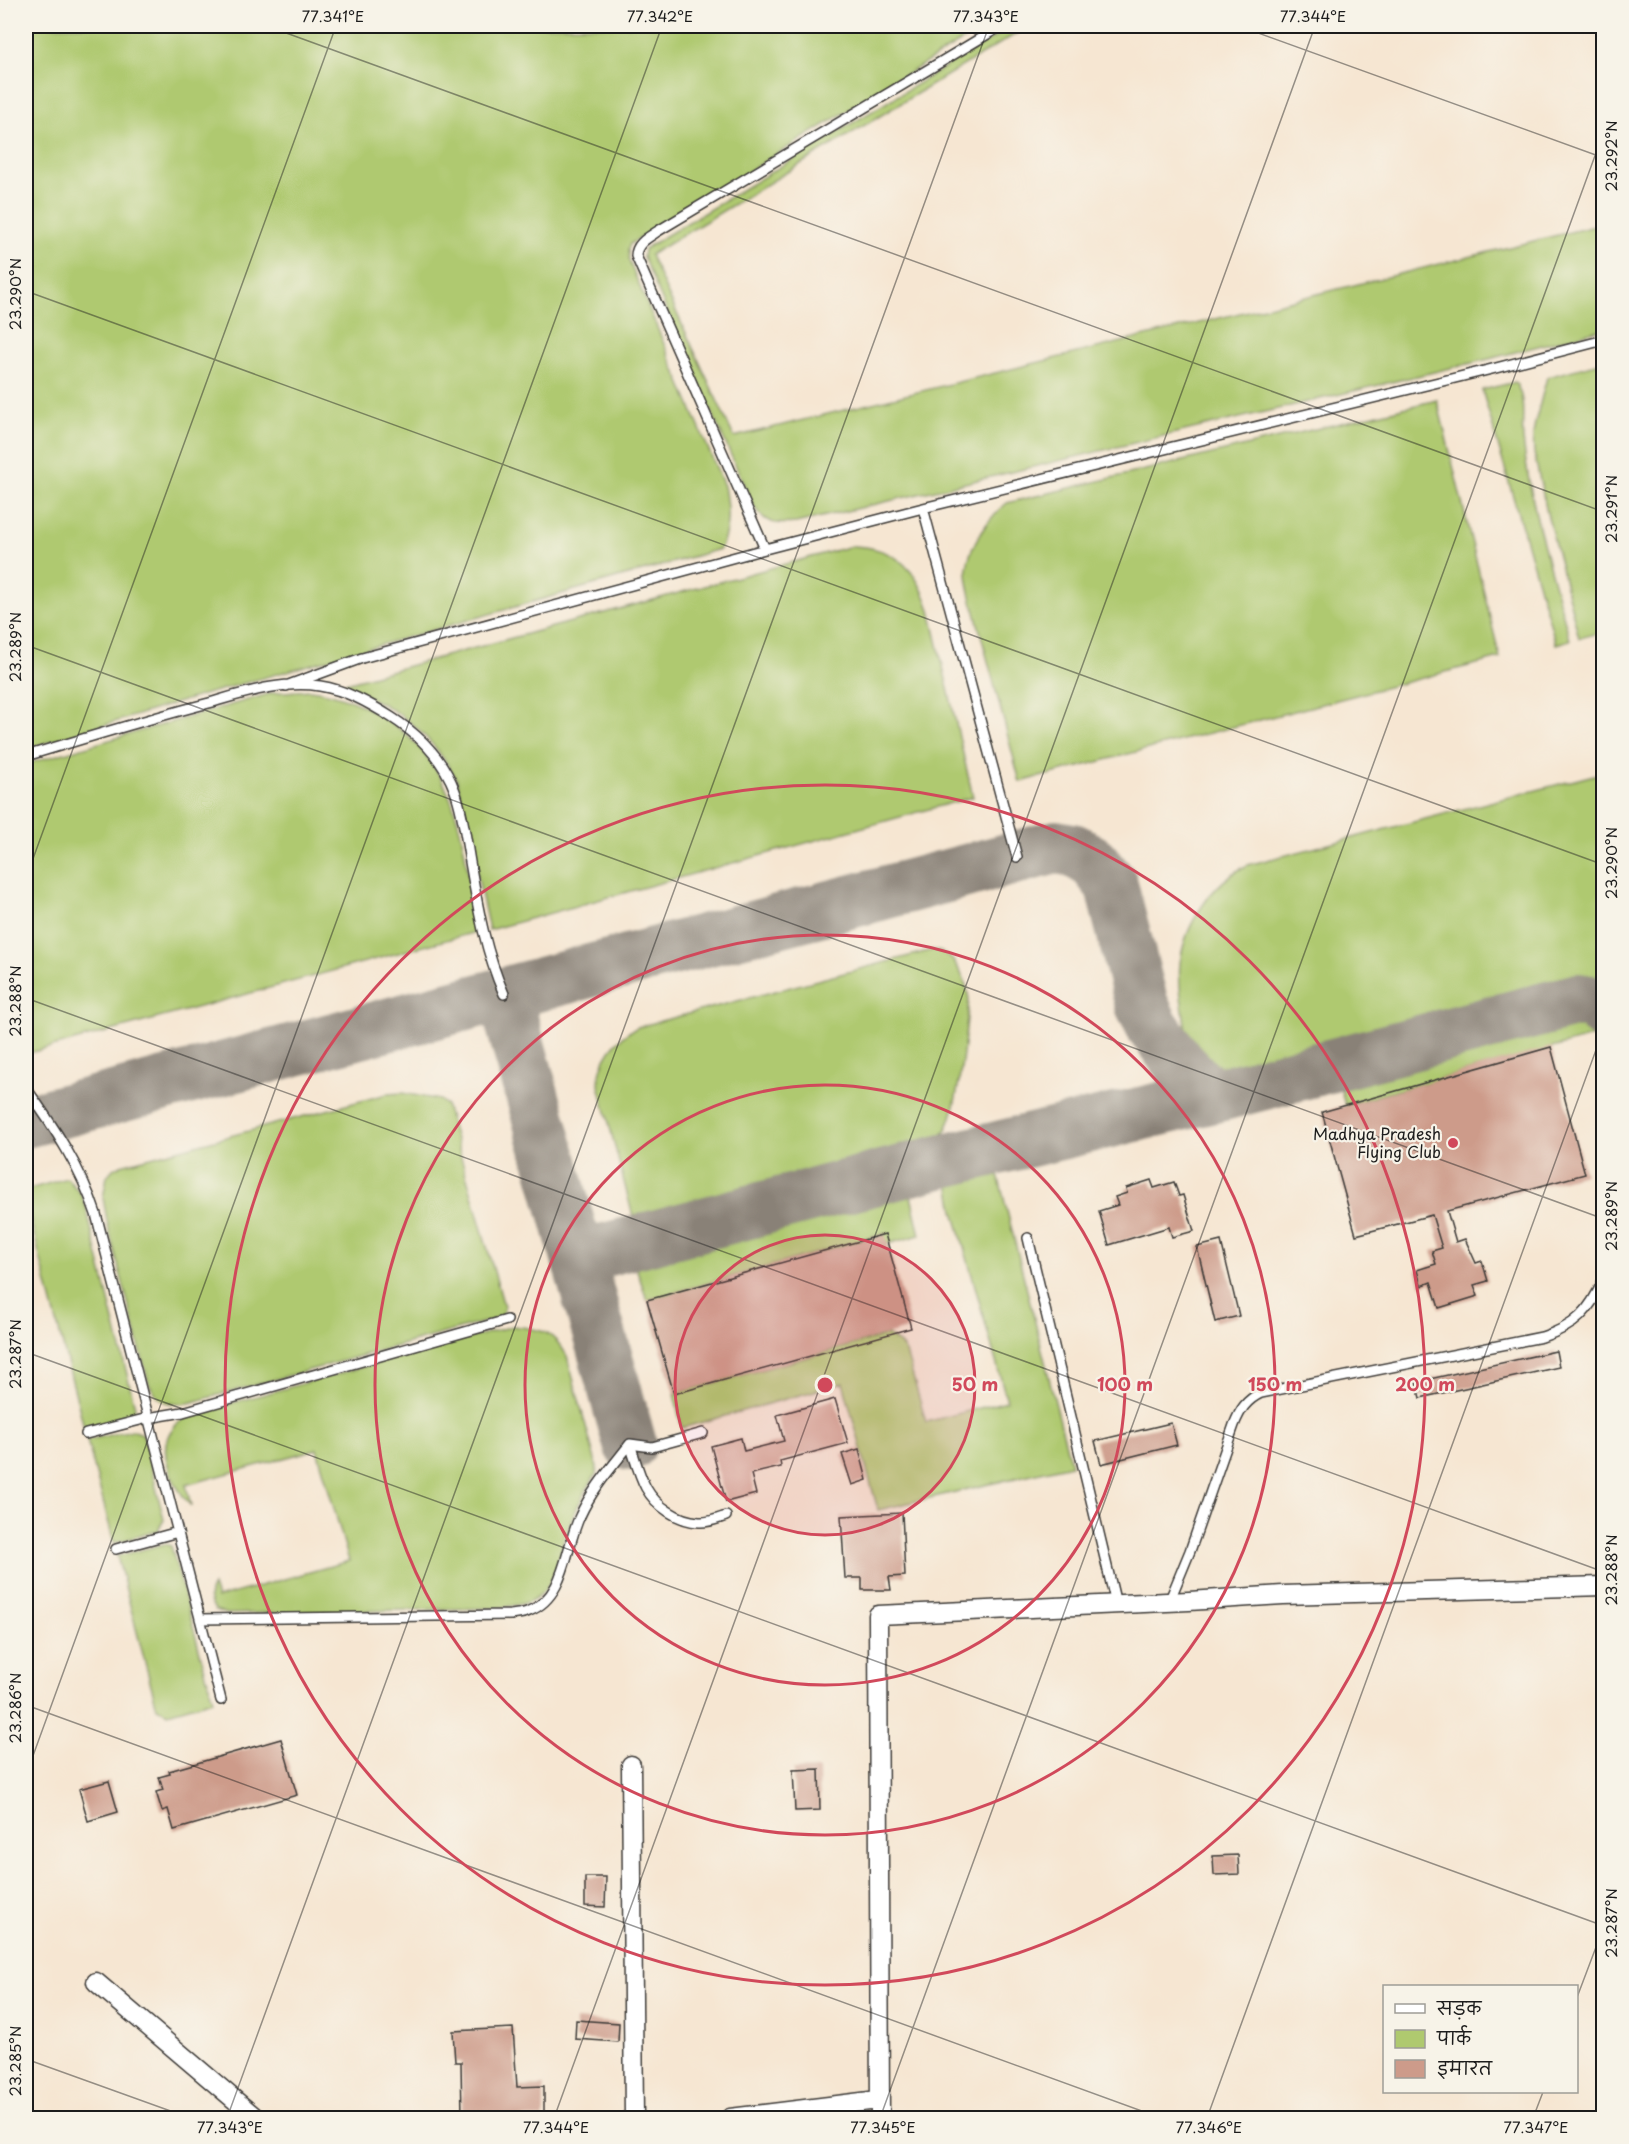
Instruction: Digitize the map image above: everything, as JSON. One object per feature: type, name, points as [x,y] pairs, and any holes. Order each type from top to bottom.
[{"type":"street","points":[[730,2118],[879,2109],[878,1615],[1283,1595],[1604,1586]]},
{"type":"street","points":[[631,1766],[634,2118]]},
{"type":"street","points":[[96,1982],[256,2118]]},
{"type":"lane","points":[[765,549],[636,256],[637,249],[642,242],[658,231],[1001,26]]},
{"type":"lane","points":[[286,686],[362,658],[765,549],[1604,340]]},
{"type":"lane","points":[[923,508],[1017,857]]},
{"type":"lane","points":[[26,756],[181,710],[267,688],[319,686],[339,690],[368,703],[419,737],[434,755],[455,791],[488,956],[504,994]]},
{"type":"lane","points":[[26,1088],[50,1124],[89,1192],[220,1700]]},
{"type":"lane","points":[[1028,1238],[1116,1604]]},
{"type":"lane","points":[[1169,1602],[1190,1551],[1234,1425],[1239,1413],[1252,1397],[1261,1393],[1542,1337],[1560,1331],[1575,1322],[1588,1309],[1604,1279]]},
{"type":"lane","points":[[86,1434],[148,1418],[183,1412],[507,1320]]},
{"type":"lane","points":[[630,1444],[652,1447],[703,1433]]},
{"type":"lane","points":[[200,1619],[511,1615],[528,1612],[549,1597],[556,1585],[580,1516],[599,1483],[630,1444]]},
{"type":"lane","points":[[630,1444],[645,1486],[667,1510],[686,1520],[700,1522],[726,1516]]},
{"type":"lane","points":[[116,1549],[178,1533]]},
{"type":"green space","points":[[26,26],[986,26],[630,244],[629,261],[724,486],[727,518],[720,549],[206,694],[26,749]]},
{"type":"green space","points":[[1013,26],[1029,26],[650,255],[734,437],[1603,224],[1603,329],[1489,359],[796,523],[782,524],[766,520],[753,505],[643,257],[644,249]]},
{"type":"green space","points":[[1603,362],[1603,632],[1579,638],[1547,513],[1534,453],[1533,435],[1547,377]]},
{"type":"green space","points":[[1515,382],[1521,396],[1523,439],[1531,490],[1542,540],[1570,640],[1556,644],[1482,390]]},
{"type":"green space","points":[[1437,400],[1500,658],[1020,782],[967,576],[969,559],[976,541],[987,523],[1000,509],[1007,503]]},
{"type":"green space","points":[[852,546],[867,547],[893,556],[903,563],[919,583],[930,610],[973,797],[489,930],[457,780],[446,762],[408,720],[376,700],[338,685]]},
{"type":"green space","points":[[310,690],[348,699],[366,707],[410,738],[430,760],[445,785],[455,812],[462,840],[476,932],[26,1054],[26,764],[272,693]]},
{"type":"green space","points":[[1598,774],[1604,797],[1603,981],[1273,1071],[1231,1074],[1211,1069],[1195,1056],[1188,1040],[1181,993],[1180,963],[1183,948],[1194,919],[1202,906],[1212,893],[1235,872],[1248,865]]},
{"type":"green space","points":[[932,950],[947,955],[953,961],[962,975],[969,999],[954,1105],[945,1131],[933,1144],[911,1157],[886,1166],[645,1225],[638,1221],[632,1213],[599,1085],[605,1059],[622,1037],[638,1027]]},
{"type":"green space","points":[[1564,1017],[1582,1021],[1588,1027],[1592,1037],[1345,1105],[1337,1076]]},
{"type":"green space","points":[[403,1093],[440,1100],[446,1105],[504,1306],[503,1315],[492,1320],[189,1403],[165,1402],[157,1396],[149,1384],[108,1226],[103,1198],[107,1176],[121,1165],[387,1094]]},
{"type":"green space","points":[[997,1171],[1071,1465],[878,1510],[843,1383],[682,1428],[674,1394],[888,1335],[906,1352],[926,1422],[1007,1401],[954,1211],[949,1183],[965,1176]]},
{"type":"green space","points":[[67,1178],[81,1194],[86,1207],[135,1407],[132,1416],[127,1419],[85,1431],[26,1203],[26,1190]]},
{"type":"green space","points":[[908,1183],[920,1235],[887,1244],[884,1234],[647,1300],[637,1270],[648,1256]]},
{"type":"green space","points":[[513,1326],[545,1332],[562,1347],[567,1356],[597,1467],[596,1474],[568,1528],[552,1579],[543,1592],[533,1600],[496,1608],[227,1614],[215,1610],[210,1598],[213,1586],[217,1598],[349,1561],[317,1449],[186,1485],[191,1506],[178,1489],[168,1467],[166,1456],[169,1435],[177,1424],[199,1412]]},
{"type":"green space","points":[[132,1430],[143,1434],[164,1520],[157,1531],[114,1543],[87,1440]]},
{"type":"green space","points":[[164,1544],[171,1546],[213,1700],[168,1713],[157,1708],[117,1556]]},
{"type":"building","name":"Madhya Pradesh Flying Club","points":[[1551,1047],[1585,1174],[1447,1211],[1456,1242],[1465,1239],[1476,1263],[1482,1261],[1488,1281],[1474,1285],[1478,1296],[1439,1308],[1431,1282],[1421,1286],[1417,1270],[1436,1264],[1432,1251],[1442,1248],[1432,1215],[1356,1235],[1322,1112]]},
{"type":"building","points":[[1151,1180],[1154,1188],[1174,1182],[1179,1196],[1183,1195],[1194,1231],[1172,1237],[1169,1227],[1109,1245],[1099,1211],[1118,1205],[1115,1197],[1127,1193],[1126,1188]]},
{"type":"building","points":[[885,1234],[911,1328],[674,1394],[647,1300]]},
{"type":"building","points":[[1221,1241],[1239,1316],[1215,1322],[1197,1247]]},
{"type":"building","points":[[1556,1351],[1559,1367],[1420,1398],[1416,1382]]},
{"type":"building","points":[[835,1399],[848,1443],[780,1461],[781,1467],[751,1474],[756,1494],[726,1502],[711,1446],[741,1438],[744,1451],[784,1441],[777,1415]]},
{"type":"building","points":[[1171,1423],[1177,1445],[1101,1464],[1095,1441]]},
{"type":"building","points":[[859,1449],[867,1480],[852,1485],[842,1454]]},
{"type":"building","points":[[902,1513],[905,1576],[889,1577],[891,1590],[862,1590],[862,1578],[845,1578],[841,1516]]},
{"type":"building","points":[[281,1739],[297,1795],[174,1830],[168,1809],[162,1811],[156,1792],[163,1790],[159,1777],[170,1774],[169,1771]]},
{"type":"building","points":[[819,1769],[820,1810],[795,1811],[793,1770]]},
{"type":"building","points":[[109,1781],[118,1812],[88,1821],[79,1789]]},
{"type":"building","points":[[1238,1855],[1239,1874],[1214,1875],[1213,1856]]},
{"type":"building","points":[[585,1877],[606,1877],[605,1907],[585,1906]]},
{"type":"building","points":[[576,2020],[619,2023],[618,2042],[575,2039]]},
{"type":"building","points":[[513,2028],[517,2087],[544,2086],[544,2118],[462,2118],[461,2062],[455,2062],[453,2031]]},
{"type":"taxiway","points":[[26,1121],[1056,847],[1073,850],[1093,862],[1111,884],[1142,1005],[1153,1027],[1178,1062],[1199,1084],[1212,1092],[1227,1093],[1578,1000],[1596,1003],[1604,1013]]},
{"type":"taxiway","points":[[504,994],[630,1444]]},
{"type":"taxiway","points":[[578,1257],[931,1164],[1227,1093]]},
{"type":"place","name":"Madhya Pradesh Flying Club","points":[[1453,1143]]}]
